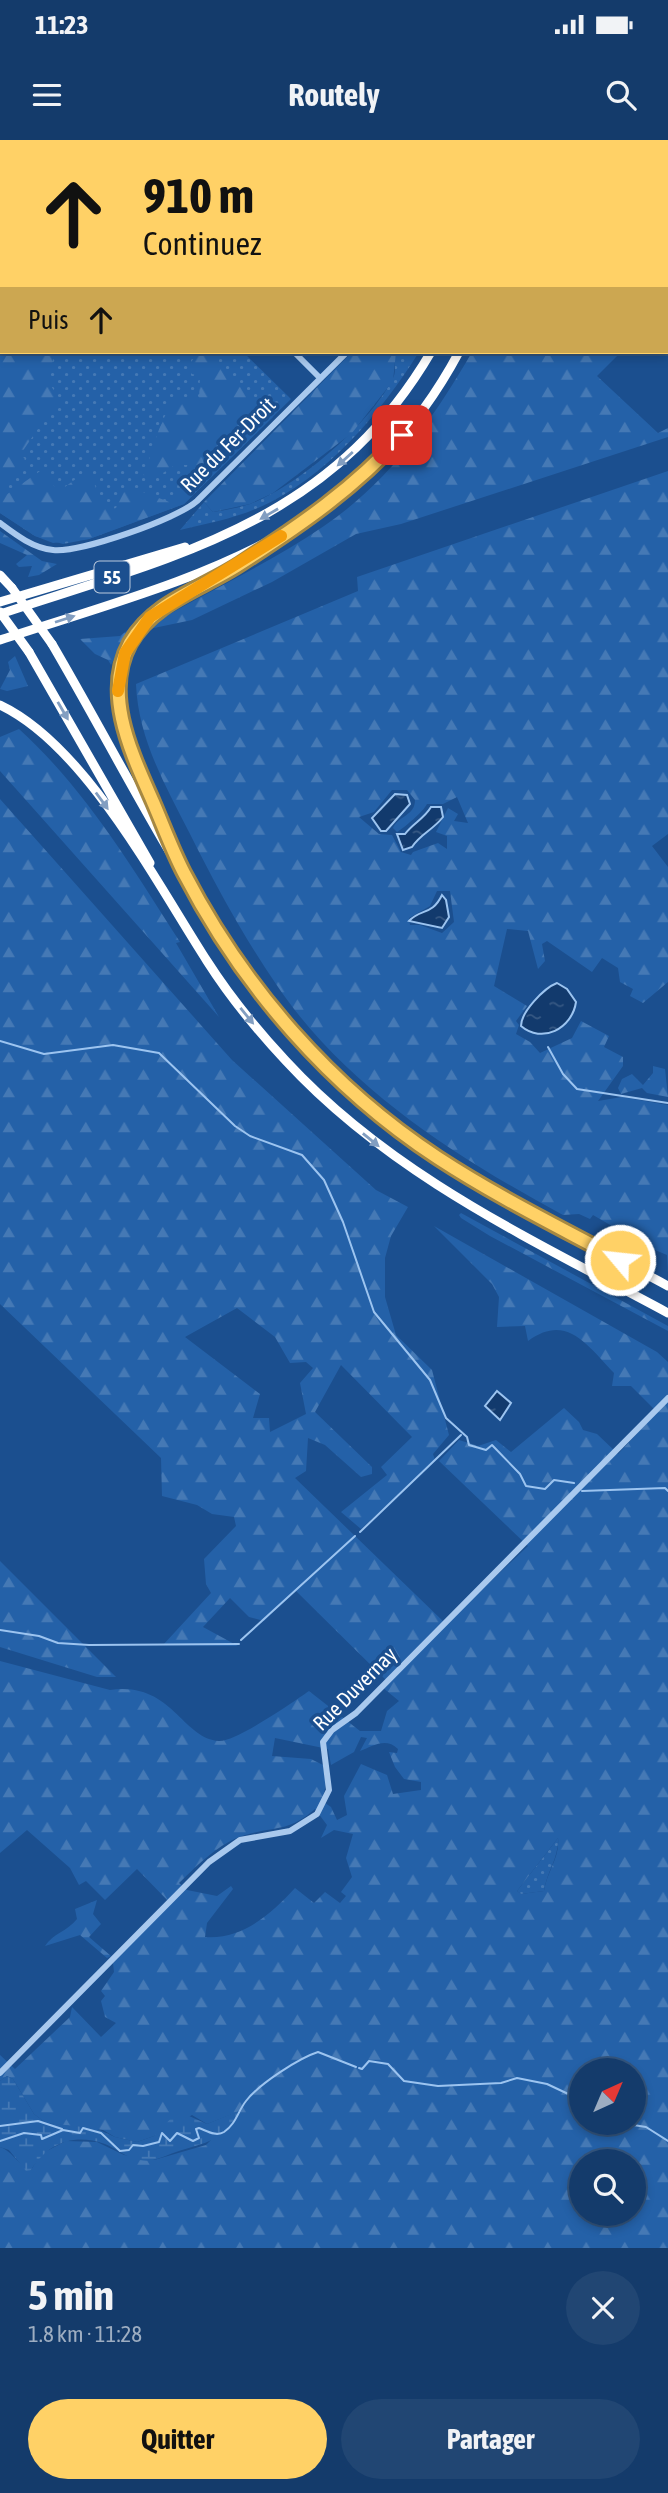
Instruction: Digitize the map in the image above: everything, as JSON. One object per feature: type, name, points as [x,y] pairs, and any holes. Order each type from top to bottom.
[{"type":"highway","name":"55","points":[[0,613],[224,537],[296,497],[342,461],[388,413],[430,354]]},
{"type":"highway","name":"55","points":[[0,640],[212,569],[280,537],[342,494],[379,460],[423,408],[458,354]]},
{"type":"highway","points":[[0,602],[149,556],[224,537]]},
{"type":"highway","points":[[182,871],[124,726],[118,691],[122,662],[135,636],[150,617],[280,537]]},
{"type":"highway","points":[[0,575],[52,644],[216,928],[260,993],[307,1047],[363,1101],[415,1142],[463,1174],[668,1286]]},
{"type":"highway","points":[[0,613],[29,652],[193,938]]},
{"type":"highway","points":[[0,705],[39,729],[74,764],[117,822],[229,992],[271,1045],[320,1095],[372,1141],[454,1198],[668,1314]]},
{"type":"street","points":[[297,354],[320,378]]},
{"type":"street","name":"Rue du Fer-Droit","points":[[0,523],[32,544],[60,551],[178,515],[194,503],[344,354]]},
{"type":"street","name":"Rue Duvernay","points":[[0,2073],[209,1862],[240,1840],[290,1831],[317,1814],[328,1790],[323,1748],[329,1733],[356,1713],[668,1398]]},
{"type":"green space","points":[[0,354],[245,354],[291,399],[184,504],[89,539],[63,544],[35,536],[0,513]]},
{"type":"green space","points":[[0,354],[54,354],[52,364],[43,374],[59,398],[20,455],[25,459],[9,480],[6,495],[43,469],[58,492],[88,470],[109,510],[116,508],[127,486],[172,503],[212,465],[175,465],[157,477],[143,475],[170,407],[177,399],[199,400],[200,376],[192,374],[189,365],[194,358],[192,354],[209,354],[273,417],[184,504],[89,539],[53,543],[35,536],[0,513]]},
{"type":"green space","points":[[350,354],[396,354],[393,381],[352,433],[273,493],[250,504],[213,512],[204,502]]},
{"type":"green space","points":[[396,354],[418,354],[369,421],[306,480],[258,508],[180,530],[204,502],[213,512],[250,504],[289,483],[331,452],[368,415],[382,396],[394,375]]},
{"type":"green space","points":[[471,354],[619,354],[597,376],[658,433],[668,428],[668,437],[401,524],[356,534],[272,582],[192,620],[149,629],[161,619],[285,551],[347,509],[389,469],[442,401]]},
{"type":"green space","points":[[668,471],[668,834],[652,846],[668,867],[668,982],[643,1003],[630,996],[633,989],[620,982],[618,968],[602,958],[592,972],[547,941],[542,944],[545,961],[538,969],[528,931],[507,929],[494,986],[527,1006],[516,1021],[519,1025],[516,1034],[530,1042],[540,1053],[572,1038],[581,1021],[609,1036],[604,1047],[623,1057],[623,1066],[598,1101],[622,1097],[668,1105],[668,1272],[667,1255],[643,1245],[631,1245],[633,1239],[625,1236],[621,1243],[616,1240],[612,1226],[593,1215],[590,1219],[579,1214],[563,1215],[443,1144],[369,1087],[335,1055],[304,1021],[252,947],[162,779],[147,742],[136,684],[358,591],[357,577]],"holes":[[[392,790],[407,790],[415,800],[410,812],[393,828],[397,832],[427,804],[443,804],[457,797],[468,823],[454,821],[458,814],[448,808],[436,832],[447,836],[447,849],[438,843],[411,855],[401,852],[392,835],[379,834],[359,817],[374,812]],[[437,891],[450,891],[454,922],[442,933],[420,925],[410,925],[409,918],[430,906]]]},
{"type":"green space","points":[[0,531],[42,561],[57,564],[39,575],[28,577],[32,566],[19,567],[16,564],[27,555],[0,543]]},
{"type":"green space","points":[[129,629],[111,665],[80,639],[120,636]]},
{"type":"green space","points":[[15,656],[28,686],[7,691],[0,689],[10,670],[8,662]]},
{"type":"green space","points":[[19,729],[66,777],[106,830],[180,942],[176,943],[219,1017],[0,771],[0,737]]},
{"type":"green space","points":[[0,799],[232,1060],[376,1190],[408,1207],[391,1236],[385,1258],[385,1297],[396,1335],[432,1370],[449,1435],[433,1454],[435,1460],[361,1529],[341,1512],[387,1475],[381,1467],[412,1437],[341,1365],[315,1412],[372,1467],[372,1474],[361,1477],[325,1445],[308,1438],[306,1471],[295,1478],[446,1624],[528,1546],[439,1461],[459,1440],[478,1446],[496,1440],[511,1452],[564,1408],[579,1422],[583,1430],[597,1434],[618,1454],[657,1412],[631,1386],[612,1386],[614,1373],[576,1336],[554,1330],[528,1341],[525,1326],[497,1327],[499,1297],[492,1284],[434,1226],[657,1352],[668,1362],[668,2248],[0,2248],[0,2147],[31,2170],[41,2154],[66,2141],[97,2142],[124,2155],[154,2160],[206,2145],[240,2111],[207,2124],[192,2115],[154,2136],[137,2142],[115,2137],[103,2130],[46,2123],[34,2114],[13,2079],[7,2076],[0,2081],[0,2055],[15,2069],[70,2017],[72,2007],[101,2037],[116,2023],[105,2017],[101,2001],[105,1996],[101,1991],[114,1972],[113,1963],[170,1903],[137,1869],[105,1900],[86,1881],[79,1885],[70,1868],[27,1830],[0,1853],[0,1661],[110,1690],[131,1690],[148,1694],[174,1711],[195,1731],[206,1738],[219,1741],[251,1729],[309,1691],[360,1731],[381,1731],[387,1711],[399,1701],[382,1687],[387,1681],[295,1590],[264,1621],[249,1617],[230,1598],[203,1627],[238,1646],[163,1645],[211,1593],[206,1584],[204,1559],[236,1526],[234,1517],[212,1514],[197,1505],[162,1496],[161,1458],[0,1304]],"holes":[[[237,1308],[275,1337],[290,1363],[306,1362],[313,1368],[300,1383],[306,1414],[270,1432],[269,1418],[253,1418],[260,1394],[185,1337]],[[361,1737],[367,1738],[360,1751],[384,1743],[393,1745],[398,1749],[397,1753],[389,1752],[395,1767],[404,1779],[421,1782],[421,1790],[393,1794],[387,1775],[361,1764],[344,1796],[347,1815],[337,1820],[331,1807],[322,1801],[326,1784],[323,1765],[311,1759],[272,1756],[275,1738],[328,1749],[331,1765],[354,1752]],[[315,1809],[327,1825],[321,1838],[334,1830],[353,1834],[346,1858],[352,1877],[341,1892],[346,1896],[340,1903],[325,1892],[314,1903],[295,1888],[266,1916],[243,1930],[219,1937],[205,1937],[207,1923],[233,1889],[231,1886],[217,1896],[187,1890],[179,1883],[227,1843],[245,1835],[290,1825]],[[558,1838],[557,1852],[544,1891],[521,1894],[517,1891]]]},
{"type":"green space","points":[[653,1066],[665,1069],[668,1097],[647,1093],[642,1088],[621,1094],[618,1088],[622,1079],[632,1074],[643,1085],[653,1073]]},
{"type":"green space","points":[[461,1213],[668,1326],[668,1331],[490,1236],[461,1218]]},
{"type":"green space","points":[[0,1561],[116,1677],[97,1677],[0,1647]]},
{"type":"green space","points":[[558,1838],[557,1852],[544,1891],[521,1894],[517,1891]]},
{"type":"green space","points":[[97,1900],[93,1914],[101,1924],[89,1937],[111,1956],[107,1958],[80,1935],[45,1946],[77,1919],[75,1909]]},
{"type":"green space","points":[[7,2076],[13,2079],[34,2114],[46,2123],[95,2128],[115,2137],[137,2142],[154,2136],[178,2111],[207,2124],[241,2110],[229,2128],[214,2139],[158,2159],[140,2160],[105,2144],[72,2140],[45,2153],[31,2170],[26,2171],[9,2150],[0,2147],[0,2081]]},
{"type":"water","points":[[395,794],[407,795],[410,804],[386,831],[381,831],[372,818]]},
{"type":"water","points":[[431,807],[441,807],[443,817],[412,847],[403,850],[397,834],[405,834]]},
{"type":"water","points":[[442,895],[446,900],[449,917],[442,928],[409,921],[434,906]]},
{"type":"water","points":[[557,983],[567,989],[576,1002],[569,1020],[555,1031],[547,1033],[538,1034],[521,1026],[534,1001]]},
{"type":"water","points":[[497,1391],[511,1403],[500,1420],[485,1406]]},
{"type":"waterway","points":[[0,1041],[44,1054],[113,1045],[159,1053],[235,1126],[250,1136],[302,1155],[324,1180],[343,1222],[374,1312],[430,1380],[446,1418],[467,1437],[469,1445],[486,1450],[492,1445],[520,1474],[526,1486],[545,1489],[554,1480],[574,1483]]},
{"type":"waterway","points":[[548,1047],[563,1074],[577,1089],[668,1103]]},
{"type":"waterway","points":[[360,1532],[461,1435]]},
{"type":"waterway","points":[[582,1491],[665,1488],[668,1491]]},
{"type":"waterway","points":[[241,1640],[355,1536]]},
{"type":"waterway","points":[[0,1630],[39,1636],[58,1643],[89,1645],[239,1644]]},
{"type":"waterway","points":[[0,2141],[24,2133],[41,2135],[42,2139],[63,2130],[80,2133],[83,2128],[101,2133],[120,2151],[129,2150],[133,2145],[143,2146],[159,2142],[162,2133],[170,2141],[177,2133],[193,2141],[199,2138],[196,2129],[199,2128],[215,2134],[224,2132],[246,2101],[260,2087],[310,2055],[318,2052],[356,2067]]},
{"type":"waterway","points":[[359,2068],[362,2069],[369,2061],[388,2064],[404,2081],[438,2086],[501,2083],[517,2078],[547,2084],[569,2094]]},
{"type":"waterway","points":[[0,2126],[38,2121],[62,2129]]},
{"type":"waterway","points":[[646,2127],[668,2141]]},
{"type":"slow traffic","points":[[118,691],[125,653],[150,617],[237,566],[281,536]]},
{"type":"route","points":[[402,435],[366,473],[324,507],[237,566],[168,604],[150,617],[125,653],[121,666],[118,691],[122,720],[182,871],[244,970],[274,1010],[307,1047],[363,1101],[438,1158],[620,1260]]}]
